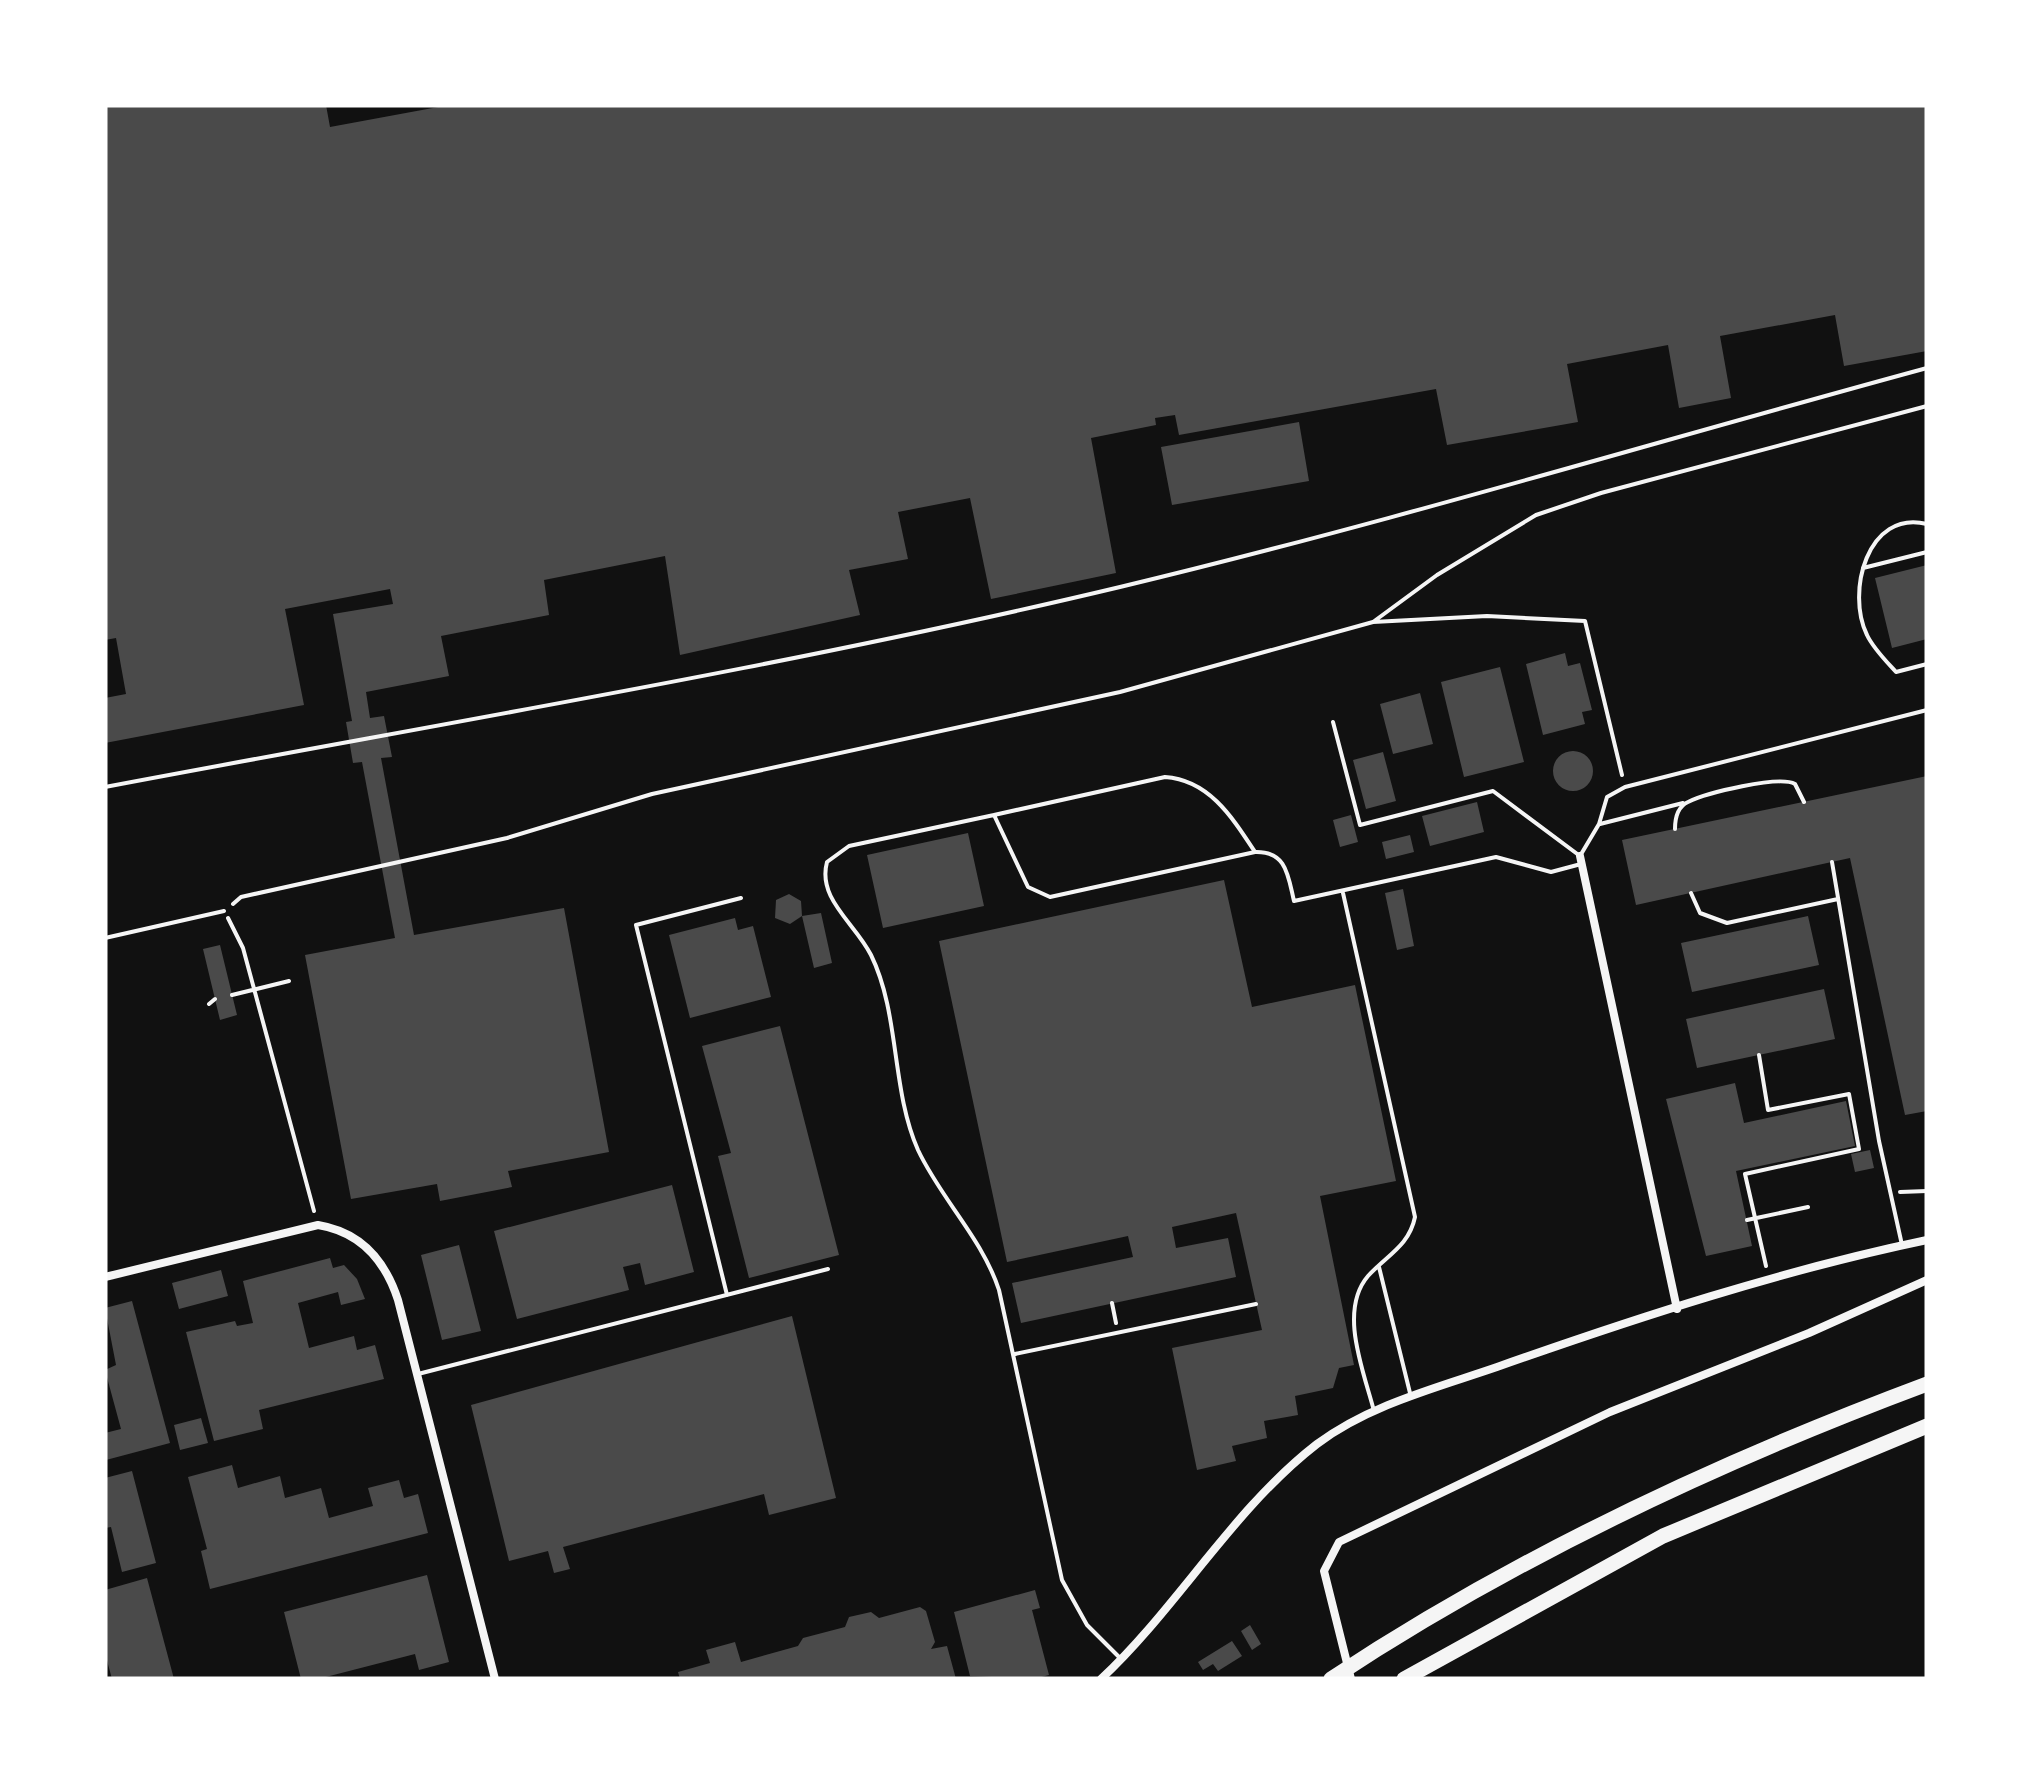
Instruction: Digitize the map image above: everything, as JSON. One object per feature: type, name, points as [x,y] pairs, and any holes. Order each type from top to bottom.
[{"type":"highway","points":[[1331,1679],[1529,1559],[1645,1502],[1927,1384]]},
{"type":"highway","points":[[1404,1679],[1663,1536],[1927,1426]]},
{"type":"street","points":[[1580,860],[1677,1309]]},
{"type":"street","points":[[105,1277],[318,1225],[347,1233],[378,1257],[398,1300],[495,1679]]},
{"type":"street","points":[[1101,1679],[1122,1660],[1278,1480],[1319,1443],[1374,1411],[1677,1309],[1927,1240]]},
{"type":"street","points":[[1351,1679],[1324,1571],[1339,1542],[1610,1412],[1809,1333],[1927,1280]]},
{"type":"lane","points":[[105,787],[760,663],[1122,586],[1496,490],[1927,368]]},
{"type":"lane","points":[[1927,524],[1917,522],[1893,528],[1876,539],[1863,568],[1859,608],[1867,636],[1896,672],[1927,664]]},
{"type":"lane","points":[[1863,568],[1927,552]]},
{"type":"lane","points":[[994,815],[1028,887],[1050,897],[1255,852],[1277,856],[1286,866],[1294,902],[1496,857],[1550,872],[1580,860],[1599,824],[1607,797],[1625,787],[1927,710]]},
{"type":"lane","points":[[1332,722],[1360,825],[1493,791],[1580,860]]},
{"type":"lane","points":[[1122,1660],[1087,1625],[1062,1580],[1014,1354],[989,1264],[917,1146],[872,956],[831,900],[823,877],[827,862],[849,846],[1165,778],[1187,778],[1232,817],[1255,852]]},
{"type":"lane","points":[[1599,824],[1778,779],[1796,784],[1804,802]]},
{"type":"lane","points":[[1676,829],[1677,814],[1688,802]]},
{"type":"lane","points":[[1832,862],[1902,1245]]},
{"type":"lane","points":[[1342,891],[1415,1217],[1412,1236],[1362,1285],[1354,1312],[1374,1411]]},
{"type":"lane","points":[[1691,893],[1700,913],[1727,923],[1838,899]]},
{"type":"lane","points":[[727,1295],[636,925],[741,898]]},
{"type":"lane","points":[[105,938],[224,912]]},
{"type":"lane","points":[[1379,1267],[1412,1397]]},
{"type":"lane","points":[[418,1374],[828,1269]]},
{"type":"lane","points":[[1014,1354],[1256,1304]]},
{"type":"path","points":[[1373,622],[1437,576],[1536,515],[1602,493],[1927,406]]},
{"type":"path","points":[[318,1225],[243,948],[224,912],[241,898],[507,838],[652,794],[1120,692],[1373,622],[1487,616],[1584,621],[1625,787]]},
{"type":"path","points":[[232,995],[289,980]]},
{"type":"path","points":[[209,1004],[215,999]]},
{"type":"path","points":[[1758,1055],[1768,1110],[1849,1094],[1859,1149],[1746,1174],[1764,1258]]},
{"type":"path","points":[[1890,1192],[1927,1191]]},
{"type":"path","points":[[1747,1220],[1808,1207]]},
{"type":"path","points":[[1112,1304],[1118,1332]]},
{"type":"building","points":[[105,105],[326,105],[330,127],[449,105],[1927,105],[1927,351],[1844,366],[1835,315],[1720,336],[1731,398],[1679,408],[1668,345],[1567,364],[1578,422],[1447,445],[1436,389],[1179,435],[1175,415],[1155,418],[1156,425],[1091,438],[1116,573],[991,599],[970,498],[898,512],[908,559],[849,570],[860,615],[680,655],[665,556],[544,580],[549,615],[441,636],[449,676],[366,692],[370,718],[384,716],[392,757],[381,758],[414,935],[564,908],[609,1152],[508,1171],[512,1187],[440,1201],[437,1184],[351,1199],[305,955],[395,938],[362,762],[353,763],[346,722],[352,721],[333,614],[393,604],[390,589],[285,609],[304,705],[105,743],[105,698],[126,694],[116,638],[105,640]]},
{"type":"building","points":[[1299,422],[1309,481],[1172,505],[1161,447]]},
{"type":"building","points":[[1927,565],[1927,639],[1892,648],[1875,578]]},
{"type":"building","points":[[1565,653],[1568,666],[1580,663],[1592,710],[1582,712],[1585,724],[1543,735],[1526,664]]},
{"type":"building","points":[[1500,667],[1524,762],[1464,777],[1441,682]]},
{"type":"building","points":[[1420,693],[1433,744],[1393,754],[1380,704]]},
{"type":"building","points":[[1573,751],[1587,757],[1593,771],[1587,785],[1573,791],[1559,785],[1553,771],[1559,757]]},
{"type":"building","points":[[1383,752],[1396,801],[1366,809],[1353,760]]},
{"type":"building","points":[[1927,776],[1927,1111],[1905,1115],[1850,858],[1636,905],[1622,840]]},
{"type":"building","points":[[1477,802],[1484,832],[1430,846],[1422,816]]},
{"type":"building","points":[[1351,815],[1358,842],[1340,847],[1333,820]]},
{"type":"building","points":[[968,833],[984,906],[883,928],[867,855]]},
{"type":"building","points":[[1410,835],[1414,852],[1386,859],[1382,842]]},
{"type":"building","points":[[1224,880],[1252,1007],[1355,985],[1396,1181],[1320,1196],[1354,1365],[1339,1368],[1333,1388],[1295,1396],[1298,1415],[1264,1421],[1267,1438],[1232,1446],[1236,1461],[1197,1470],[1172,1348],[1262,1330],[1236,1213],[1172,1227],[1176,1248],[1228,1238],[1236,1277],[1021,1323],[1012,1283],[1133,1257],[1128,1236],[1007,1262],[939,941]]},
{"type":"building","points":[[1403,889],[1414,946],[1397,950],[1385,893]]},
{"type":"building","points":[[789,894],[801,901],[802,916],[790,924],[775,918],[776,900]]},
{"type":"building","points":[[821,913],[832,963],[814,968],[802,916]]},
{"type":"building","points":[[1808,916],[1819,965],[1692,992],[1681,943]]},
{"type":"building","points":[[735,918],[738,930],[753,926],[771,997],[690,1018],[669,935]]},
{"type":"building","points":[[220,945],[237,1015],[220,1020],[203,949]]},
{"type":"building","points":[[1824,989],[1835,1039],[1697,1068],[1686,1019]]},
{"type":"building","points":[[780,1026],[839,1255],[749,1278],[718,1156],[731,1153],[702,1046]]},
{"type":"building","points":[[1735,1083],[1744,1123],[1846,1101],[1855,1146],[1736,1171],[1752,1246],[1706,1256],[1666,1099]]},
{"type":"building","points":[[1870,1150],[1874,1168],[1855,1172],[1851,1154]]},
{"type":"building","points":[[672,1185],[694,1272],[645,1285],[640,1263],[623,1267],[629,1290],[517,1319],[494,1231]]},
{"type":"building","points":[[459,1245],[481,1331],[442,1340],[421,1255]]},
{"type":"building","points":[[330,1258],[333,1268],[344,1265],[357,1279],[365,1299],[341,1305],[338,1292],[298,1303],[309,1348],[354,1336],[357,1350],[375,1345],[384,1379],[259,1410],[263,1429],[214,1441],[186,1332],[235,1321],[237,1326],[253,1323],[243,1281]]},
{"type":"building","points":[[221,1270],[228,1296],[179,1309],[172,1283]]},
{"type":"building","points":[[132,1301],[170,1443],[106,1460],[105,1433],[121,1429],[105,1370],[116,1365],[105,1308]]},
{"type":"building","points":[[792,1316],[836,1498],[769,1515],[764,1494],[563,1547],[570,1569],[554,1573],[548,1551],[509,1561],[471,1405]]},
{"type":"building","points":[[201,1418],[208,1443],[180,1450],[174,1425]]},
{"type":"building","points":[[232,1465],[238,1488],[280,1476],[285,1498],[321,1488],[329,1518],[373,1506],[368,1488],[399,1480],[404,1498],[418,1494],[428,1533],[210,1589],[201,1551],[207,1549],[188,1477]]},
{"type":"building","points":[[132,1471],[156,1563],[122,1572],[111,1527],[105,1528],[105,1478]]},
{"type":"building","points":[[427,1575],[449,1662],[419,1670],[415,1654],[318,1679],[301,1679],[284,1612]]},
{"type":"building","points":[[147,1578],[174,1679],[112,1679],[105,1653],[105,1590]]},
{"type":"building","points":[[1035,1590],[1040,1608],[1032,1610],[1049,1675],[1034,1679],[970,1676],[954,1612]]},
{"type":"building","points":[[920,1607],[926,1611],[935,1642],[931,1649],[947,1646],[956,1679],[680,1679],[678,1672],[710,1663],[706,1650],[735,1642],[741,1662],[798,1646],[803,1638],[845,1627],[849,1617],[871,1612],[879,1618]]},
{"type":"building","points":[[1250,1625],[1261,1644],[1252,1650],[1241,1631]]},
{"type":"building","points":[[1232,1641],[1242,1656],[1218,1671],[1213,1664],[1203,1670],[1198,1662]]}]
